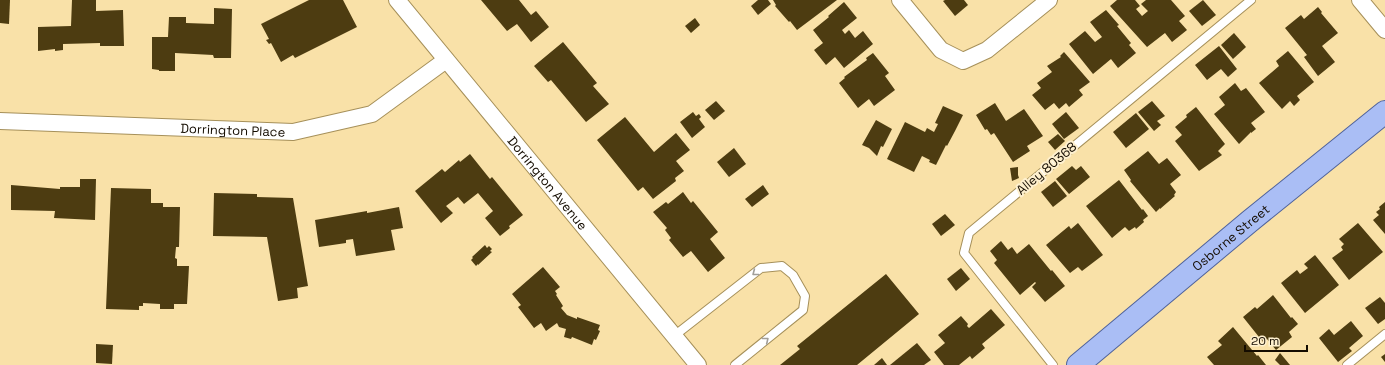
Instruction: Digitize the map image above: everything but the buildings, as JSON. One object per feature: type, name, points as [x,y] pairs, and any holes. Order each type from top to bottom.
[{"type":"main road","name":"Osborne Street","points":[[1078,365],[1250,221],[1385,112]]},
{"type":"street","name":"Dorrington Avenue","points":[[397,0],[698,365]]},
{"type":"street","points":[[900,0],[941,50],[963,61],[987,50],[1048,0]]},
{"type":"street","points":[[1360,0],[1385,30]]},
{"type":"street","name":"Dorrington Place","points":[[0,121],[292,132],[372,114],[446,60]]},
{"type":"lane","name":"Alley 80368","points":[[1053,365],[964,253],[968,233],[1251,0]]},
{"type":"lane","points":[[674,336],[761,268],[782,266],[793,275],[805,296],[803,310],[735,365]]},
{"type":"lane","points":[[1347,365],[1385,334]]}]
